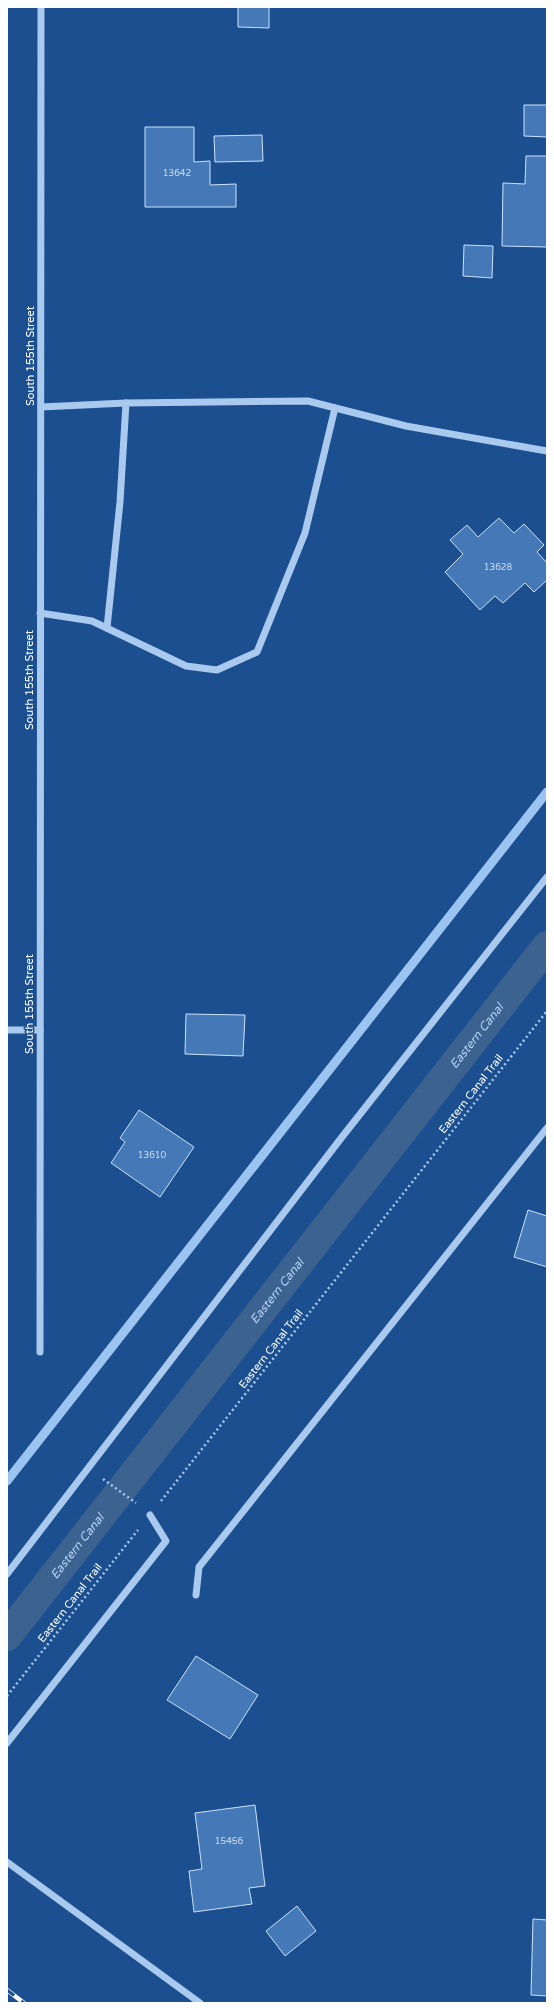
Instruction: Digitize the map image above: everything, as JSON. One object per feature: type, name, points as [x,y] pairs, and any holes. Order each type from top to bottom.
[{"type":"street","name":"South 155th Street","points":[[40,1352],[41,7]]},
{"type":"street","points":[[41,407],[126,403],[308,401],[406,426],[547,451]]},
{"type":"street","points":[[107,628],[120,502],[126,403]]},
{"type":"street","points":[[40,613],[92,621],[186,666],[217,670],[257,652],[305,533],[335,408]]},
{"type":"street","points":[[7,1574],[342,1137],[547,877]]},
{"type":"street","points":[[7,1030],[40,1030]]},
{"type":"street","points":[[196,1596],[199,1567],[547,1128]]},
{"type":"street","points":[[7,1744],[166,1541],[150,1515]]},
{"type":"street","points":[[7,1862],[200,2003]]},
{"type":"path","name":"Eastern Canal Trail","points":[[7,1696],[547,1011]]},
{"type":"path","points":[[89,1468],[150,1515]]},
{"type":"building","points":[[238,7],[269,7],[269,28],[238,27]]},
{"type":"building","points":[[524,105],[547,105],[547,137],[524,136]]},
{"type":"building","points":[[145,127],[194,127],[194,162],[210,161],[210,185],[236,184],[236,207],[145,207]]},
{"type":"building","points":[[262,135],[263,161],[215,162],[214,136]]},
{"type":"building","points":[[526,156],[547,156],[547,247],[502,246],[503,183],[525,184]]},
{"type":"building","points":[[464,245],[493,246],[492,278],[463,276]]},
{"type":"building","points":[[499,518],[514,533],[524,524],[544,545],[537,552],[547,563],[547,580],[534,592],[525,583],[503,603],[495,596],[480,610],[445,572],[463,554],[450,540],[467,525],[478,537]]},
{"type":"building","points":[[186,1014],[245,1015],[243,1056],[185,1054]]},
{"type":"building","points":[[139,1110],[194,1147],[160,1197],[111,1163],[125,1142],[120,1138]]},
{"type":"building","points":[[528,1210],[547,1216],[547,1267],[514,1257]]},
{"type":"building","points":[[196,1656],[258,1695],[230,1739],[167,1700]]},
{"type":"building","points":[[255,1805],[265,1886],[249,1888],[252,1904],[194,1912],[189,1871],[202,1869],[195,1813]]},
{"type":"building","points":[[297,1906],[316,1931],[285,1956],[266,1931]]},
{"type":"building","points":[[533,1919],[547,1920],[547,1996],[531,1995]]},
{"type":"waterway","points":[[7,1481],[547,792]]},
{"type":"waterway","name":"Eastern Canal","points":[[7,1636],[547,946]]},
{"type":"railway","points":[[7,1990],[24,2003]]}]
